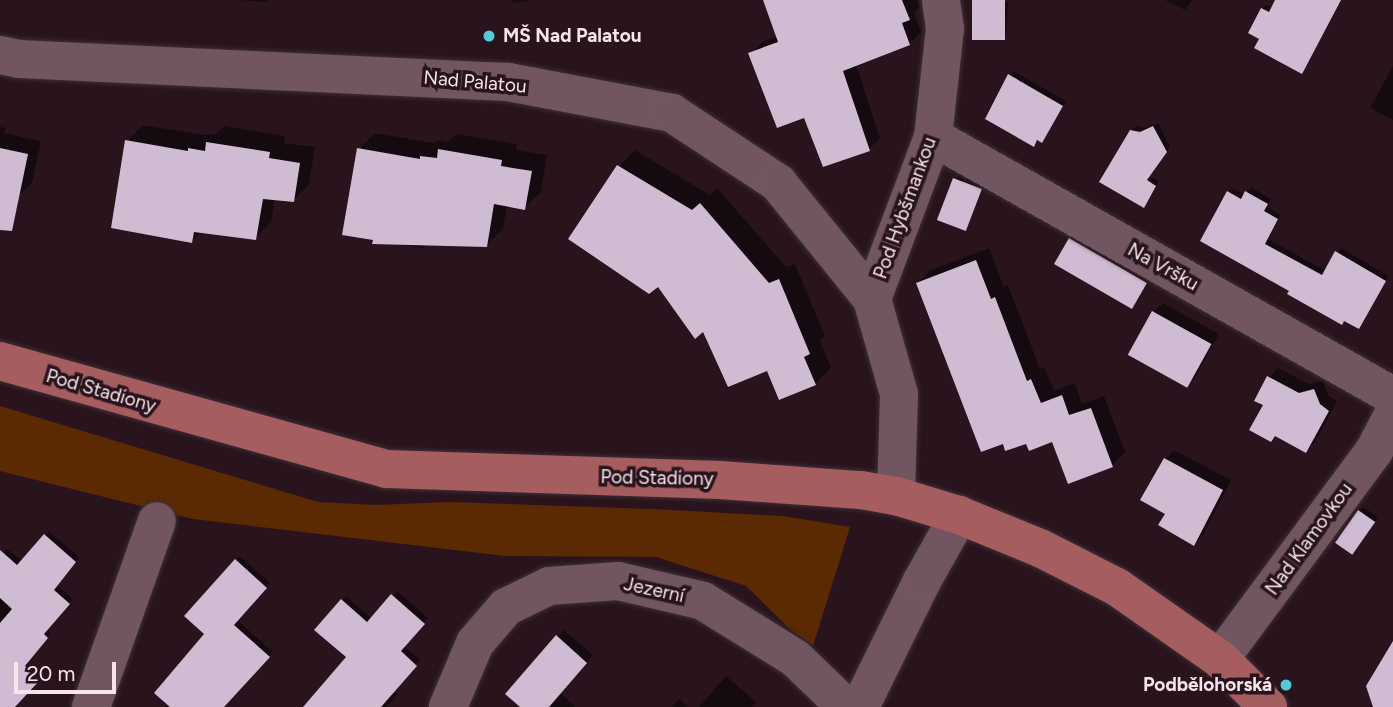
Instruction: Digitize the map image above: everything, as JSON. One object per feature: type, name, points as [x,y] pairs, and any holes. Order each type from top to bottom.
[{"type":"main road","name":"Pod Stadiony","points":[[0,361],[386,469],[720,480],[861,490],[897,496],[959,515],[1040,548],[1117,587],[1220,659],[1268,707]]},
{"type":"street","name":"Pod Hybšmankou","points":[[897,496],[900,394],[872,299],[933,137],[945,29],[941,0]]},
{"type":"street","name":"Nad Palatou","points":[[0,55],[19,59],[508,82],[672,113],[778,183],[872,299]]},
{"type":"street","name":"Na Vršku","points":[[933,137],[1393,396]]},
{"type":"street","name":"Nad Klamovkou","points":[[1220,659],[1374,452],[1393,415]]},
{"type":"street","points":[[860,707],[922,581],[959,515]]},
{"type":"street","points":[[91,707],[157,522]]},
{"type":"street","name":"Jezerní","points":[[448,707],[475,643],[506,607],[549,586],[618,581],[703,601],[795,658],[846,707]]},
{"type":"shaded area","points":[[0,406],[318,502],[376,505],[449,502],[651,509],[783,516],[850,527],[813,646],[790,629],[746,586],[656,557],[505,556],[193,519],[0,471]]},
{"type":"building","points":[[763,0],[902,0],[910,20],[902,23],[910,45],[843,71],[870,151],[823,167],[804,118],[777,128],[748,53],[778,42]]},
{"type":"building","points":[[972,0],[1005,0],[1005,40],[972,40]]},
{"type":"building","points":[[1275,0],[1341,0],[1302,74],[1254,48],[1259,39],[1248,33],[1261,8],[1269,12]]},
{"type":"building","points":[[1008,74],[1063,106],[1042,143],[1037,140],[1034,147],[985,119]]},
{"type":"building","points":[[1153,126],[1167,152],[1147,180],[1156,186],[1144,208],[1099,182],[1130,130],[1140,132]]},
{"type":"building","points":[[125,140],[188,151],[188,148],[205,151],[206,142],[270,152],[269,158],[300,163],[294,202],[263,199],[256,240],[194,232],[192,243],[111,228]]},
{"type":"building","points":[[0,148],[28,154],[12,231],[0,230]]},
{"type":"building","points":[[357,148],[420,159],[420,156],[437,158],[438,149],[502,160],[501,166],[532,171],[525,210],[494,204],[487,247],[372,244],[373,240],[342,235]]},
{"type":"building","points":[[617,165],[692,210],[700,203],[769,283],[779,279],[810,354],[804,357],[816,385],[779,400],[767,371],[728,387],[703,332],[695,339],[658,287],[649,294],[568,239]]},
{"type":"building","points":[[953,178],[982,189],[966,231],[937,220]]},
{"type":"building","points":[[1227,191],[1241,199],[1245,191],[1268,204],[1264,211],[1278,219],[1265,244],[1322,275],[1335,251],[1386,281],[1359,329],[1344,321],[1342,325],[1287,294],[1289,291],[1200,241]]},
{"type":"building","points":[[1069,238],[1147,283],[1132,309],[1054,264]]},
{"type":"building","points":[[976,260],[991,299],[995,297],[1027,381],[1031,379],[1041,403],[1062,395],[1069,415],[1091,408],[1113,467],[1068,484],[1052,442],[1029,451],[1026,444],[1005,451],[1003,444],[981,452],[916,283]]},
{"type":"building","points":[[1152,311],[1211,344],[1187,388],[1128,355]]},
{"type":"building","points":[[1267,376],[1299,393],[1314,389],[1320,404],[1329,411],[1306,453],[1275,436],[1271,442],[1249,430],[1263,405],[1254,401]]},
{"type":"building","points":[[1164,458],[1223,490],[1194,546],[1158,525],[1165,514],[1140,500]]},
{"type":"building","points":[[1358,510],[1375,522],[1352,555],[1335,543]]},
{"type":"building","points":[[44,534],[76,562],[54,590],[70,604],[44,634],[48,638],[25,666],[40,680],[15,707],[0,707],[0,623],[12,609],[0,598],[0,550],[17,565]]},
{"type":"building","points":[[235,559],[267,588],[234,625],[270,657],[224,707],[170,707],[154,693],[204,634],[184,616]]},
{"type":"building","points":[[391,594],[425,624],[401,651],[417,666],[381,707],[303,707],[346,657],[314,630],[341,599],[367,622]]},
{"type":"building","points":[[556,635],[587,663],[549,707],[520,707],[505,694]]},
{"type":"building","points":[[1393,641],[1393,707],[1373,707],[1366,686]]},
{"type":"place","name":"MŠ Nad Palatou","points":[[489,36]]},
{"type":"place","name":"Podbělohorská","points":[[1286,685]]}]
